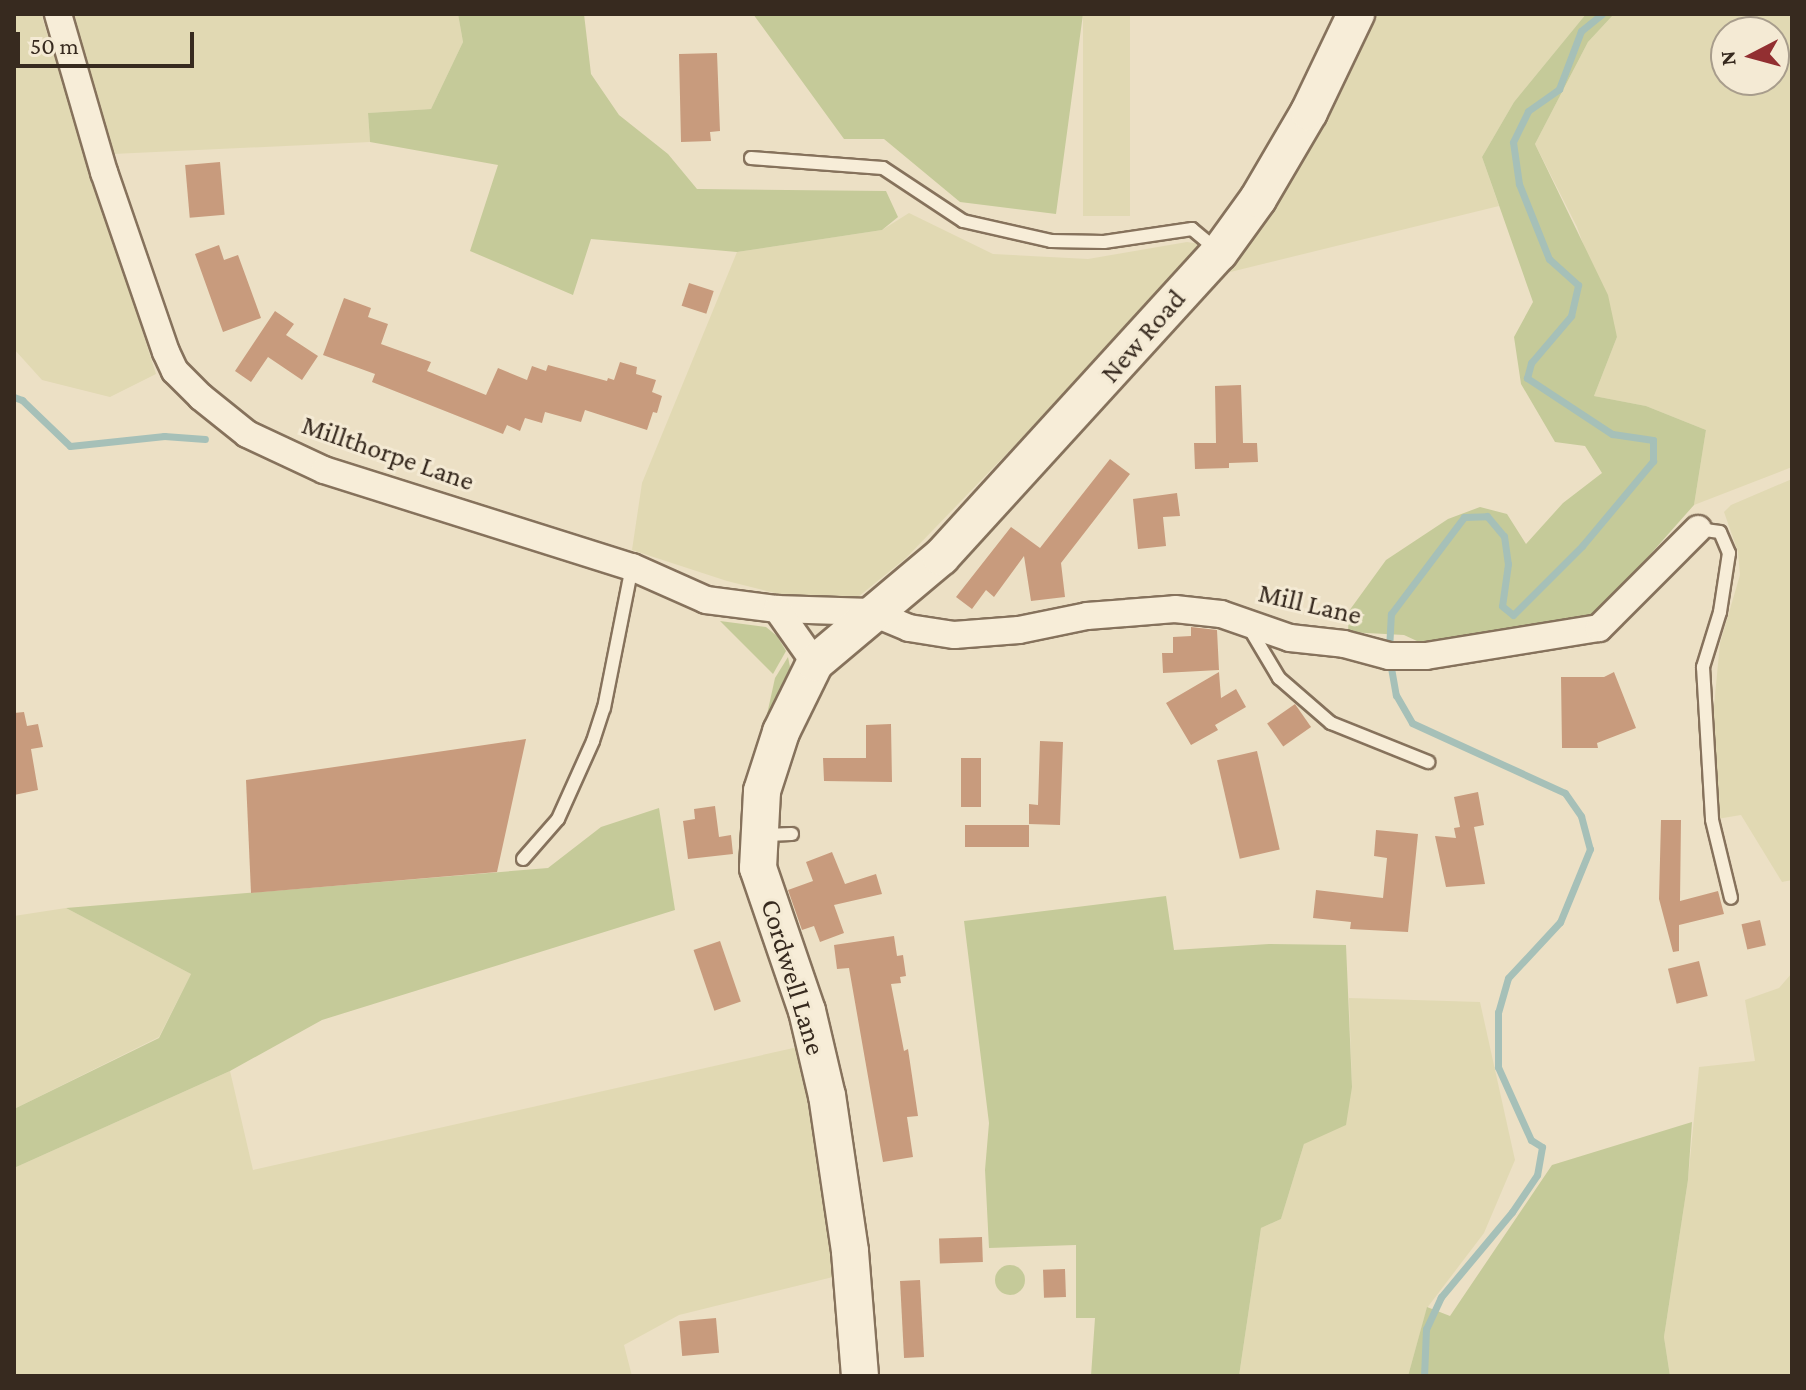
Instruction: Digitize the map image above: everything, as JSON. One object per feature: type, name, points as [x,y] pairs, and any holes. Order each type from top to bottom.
[{"type":"main road","name":"New Road","points":[[871,612],[941,557],[1219,253],[1258,199],[1309,112],[1356,14]]},
{"type":"main road","name":"Cordwell Lane","points":[[860,1376],[842,1185],[827,1096],[807,1011],[758,868],[775,835],[762,791],[781,732],[815,663],[871,612]]},
{"type":"street","name":"Millthorpe Lane","points":[[58,14],[104,172],[166,352],[175,371],[247,434],[324,470],[632,567],[706,600],[777,609],[871,612]]},
{"type":"street","name":"Mill Lane","points":[[871,612],[909,628],[954,635],[1019,630],[1087,616],[1175,609],[1221,614],[1290,638],[1344,644],[1389,656],[1426,656],[1599,628],[1698,529]]},
{"type":"street","points":[[777,609],[815,663]]},
{"type":"lane","points":[[751,158],[883,168],[963,221],[1051,241],[1104,242],[1192,229],[1207,238],[1219,253]]},
{"type":"lane","points":[[1698,529],[1720,532],[1729,553],[1720,612],[1703,667],[1712,820],[1731,898]]},
{"type":"lane","points":[[523,859],[558,819],[593,741],[604,708],[632,567]]},
{"type":"lane","points":[[1247,623],[1279,678],[1331,723],[1428,762]]},
{"type":"shaded area","points":[[14,14],[41,14],[156,374],[110,397],[42,380],[14,349]]},
{"type":"shaded area","points":[[70,14],[458,14],[463,42],[431,109],[368,113],[370,142],[113,154]]},
{"type":"shaded area","points":[[1083,14],[1130,14],[1130,216],[1083,216]]},
{"type":"shaded area","points":[[1372,14],[1586,14],[1514,102],[1482,157],[1499,206],[1214,276],[1281,199],[1338,97]]},
{"type":"shaded area","points":[[1614,14],[1792,14],[1792,467],[1694,505],[1706,430],[1646,406],[1594,396],[1617,337],[1577,227],[1535,144],[1588,42]]},
{"type":"shaded area","points":[[909,213],[993,254],[1088,259],[1187,242],[1200,244],[1017,443],[906,558],[858,597],[802,600],[727,581],[632,550],[642,483],[737,252],[882,230]]},
{"type":"shaded area","points":[[1792,479],[1792,880],[1782,882],[1741,815],[1717,819],[1712,727],[1720,643],[1740,575],[1738,552],[1724,512],[1731,505]]},
{"type":"shaded area","points":[[66,908],[191,974],[159,1037],[14,1109],[14,916]]},
{"type":"shaded area","points":[[1792,973],[1792,1376],[1670,1376],[1664,1337],[1688,1180],[1699,1067],[1755,1061],[1745,1000],[1779,988]]},
{"type":"shaded area","points":[[1349,998],[1480,1002],[1515,1160],[1484,1233],[1427,1308],[1408,1376],[1239,1376],[1261,1228],[1281,1219],[1304,1144],[1352,1087]]},
{"type":"shaded area","points":[[798,1047],[837,1276],[679,1315],[624,1345],[632,1376],[14,1376],[14,1168],[230,1071],[253,1170]]},
{"type":"green space","points":[[458,14],[584,14],[591,74],[619,115],[668,154],[697,189],[886,191],[898,217],[882,230],[737,252],[591,239],[573,295],[470,251],[498,165],[370,142],[368,113],[431,109],[463,42]]},
{"type":"green space","points":[[753,14],[1083,14],[1056,214],[960,202],[884,139],[844,139]]},
{"type":"green space","points":[[1586,14],[1614,14],[1588,42],[1535,144],[1608,295],[1617,337],[1594,396],[1646,406],[1706,430],[1694,505],[1593,619],[1430,647],[1404,635],[1348,632],[1349,611],[1386,560],[1448,519],[1480,507],[1507,514],[1526,544],[1563,503],[1602,473],[1585,446],[1555,442],[1521,384],[1514,337],[1533,302],[1482,157],[1514,102]]},
{"type":"green space","points":[[720,621],[766,627],[777,636],[786,651],[773,674]]},
{"type":"green space","points":[[788,657],[790,667],[785,687],[757,760],[775,678]]},
{"type":"green space","points":[[659,808],[675,910],[322,1020],[230,1071],[14,1168],[14,1109],[159,1038],[191,974],[66,908],[548,868],[601,827]]},
{"type":"green space","points":[[1166,896],[1174,950],[1269,944],[1346,945],[1352,1087],[1346,1125],[1304,1144],[1281,1219],[1261,1228],[1239,1376],[1091,1376],[1095,1318],[1076,1318],[1076,1245],[989,1248],[985,1170],[989,1123],[964,921]]},
{"type":"green space","points":[[1692,1122],[1688,1180],[1664,1337],[1670,1376],[1408,1376],[1427,1307],[1450,1316],[1552,1165]]},
{"type":"green space","points":[[1010,1265],[1021,1269],[1025,1280],[1021,1291],[1010,1295],[999,1291],[995,1280],[999,1269]]},
{"type":"building","points":[[717,53],[720,131],[710,132],[711,141],[681,142],[679,54]]},
{"type":"building","points":[[220,162],[225,215],[190,218],[185,165]]},
{"type":"building","points":[[219,245],[224,260],[238,255],[261,318],[223,332],[195,254]]},
{"type":"building","points":[[689,283],[714,291],[706,314],[682,306]]},
{"type":"building","points":[[344,298],[371,308],[368,317],[388,324],[381,344],[431,362],[427,371],[486,395],[498,368],[527,380],[532,366],[546,371],[548,365],[607,381],[608,378],[614,380],[620,362],[637,367],[636,374],[656,380],[652,392],[662,396],[657,413],[653,412],[647,430],[585,410],[581,422],[545,412],[542,423],[525,418],[520,431],[507,425],[503,434],[372,382],[375,374],[323,355]]},
{"type":"building","points":[[275,311],[294,324],[286,335],[318,356],[302,380],[268,357],[251,382],[235,371]]},
{"type":"building","points":[[1241,385],[1243,443],[1257,443],[1258,462],[1229,463],[1229,468],[1195,469],[1194,443],[1216,443],[1215,386]]},
{"type":"building","points":[[1110,459],[1130,474],[1061,563],[1065,597],[1031,601],[1024,556],[994,597],[986,590],[972,609],[956,597],[1011,527],[1040,548]]},
{"type":"building","points":[[1177,493],[1180,516],[1163,517],[1166,546],[1138,549],[1133,499]]},
{"type":"building","points":[[1191,627],[1217,630],[1219,670],[1163,673],[1162,653],[1173,653],[1173,637],[1191,636]]},
{"type":"building","points":[[1219,672],[1221,698],[1236,689],[1246,707],[1215,725],[1218,730],[1191,745],[1166,703]]},
{"type":"building","points":[[1614,672],[1636,728],[1597,743],[1598,748],[1562,748],[1561,677],[1604,677]]},
{"type":"building","points":[[1295,704],[1311,727],[1283,746],[1267,724]]},
{"type":"building","points":[[24,712],[27,726],[38,724],[43,747],[31,749],[38,790],[14,795],[14,713]]},
{"type":"building","points":[[891,724],[892,782],[824,781],[823,758],[866,758],[866,725]]},
{"type":"building","points":[[526,739],[497,872],[251,893],[246,780]]},
{"type":"building","points":[[1040,741],[1063,742],[1060,825],[1029,824],[1029,804],[1038,805]]},
{"type":"building","points":[[1257,751],[1280,849],[1240,859],[1217,760]]},
{"type":"building","points":[[961,758],[981,758],[981,807],[961,807]]},
{"type":"building","points":[[1478,792],[1484,825],[1474,827],[1485,884],[1446,887],[1435,836],[1456,838],[1454,828],[1460,827],[1454,797]]},
{"type":"building","points":[[715,806],[719,837],[731,835],[733,854],[688,859],[683,821],[695,819],[694,809]]},
{"type":"building","points":[[1661,820],[1681,820],[1680,901],[1718,891],[1724,914],[1679,925],[1679,951],[1673,952],[1659,899]]},
{"type":"building","points":[[965,825],[1029,825],[1029,847],[965,847]]},
{"type":"building","points":[[1376,830],[1418,834],[1408,932],[1350,929],[1351,922],[1313,918],[1316,890],[1383,898],[1387,858],[1374,856]]},
{"type":"building","points":[[832,852],[845,884],[876,874],[882,894],[834,905],[844,933],[820,942],[814,926],[802,930],[788,890],[813,881],[806,862]]},
{"type":"building","points":[[1760,920],[1766,945],[1747,950],[1741,924]]},
{"type":"building","points":[[894,936],[897,956],[903,955],[906,976],[900,977],[901,983],[891,984],[904,1051],[908,1049],[918,1116],[907,1117],[913,1157],[883,1162],[849,968],[837,969],[834,945]]},
{"type":"building","points":[[720,941],[741,1002],[714,1011],[694,950]]},
{"type":"building","points":[[1699,961],[1708,996],[1677,1004],[1668,969]]},
{"type":"building","points":[[982,1237],[983,1262],[940,1263],[939,1239]]},
{"type":"building","points":[[1065,1269],[1066,1297],[1044,1298],[1043,1270]]},
{"type":"building","points":[[920,1280],[924,1357],[904,1358],[900,1281]]},
{"type":"building","points":[[716,1318],[719,1353],[682,1356],[679,1321]]},
{"type":"waterway","points":[[1389,650],[1391,614],[1464,517],[1487,516],[1504,536],[1508,564],[1502,606],[1513,615],[1582,546],[1653,461],[1653,440],[1612,434],[1527,378],[1531,363],[1571,316],[1578,285],[1549,259],[1519,184],[1513,142],[1528,111],[1559,89],[1581,31],[1602,14]]},
{"type":"waterway","points":[[14,397],[22,400],[70,446],[164,436],[205,439]]},
{"type":"waterway","points":[[1390,662],[1396,695],[1412,723],[1565,793],[1581,816],[1590,849],[1560,922],[1508,978],[1498,1012],[1498,1067],[1531,1140],[1542,1147],[1537,1175],[1512,1212],[1441,1297],[1426,1329],[1424,1376]]}]
